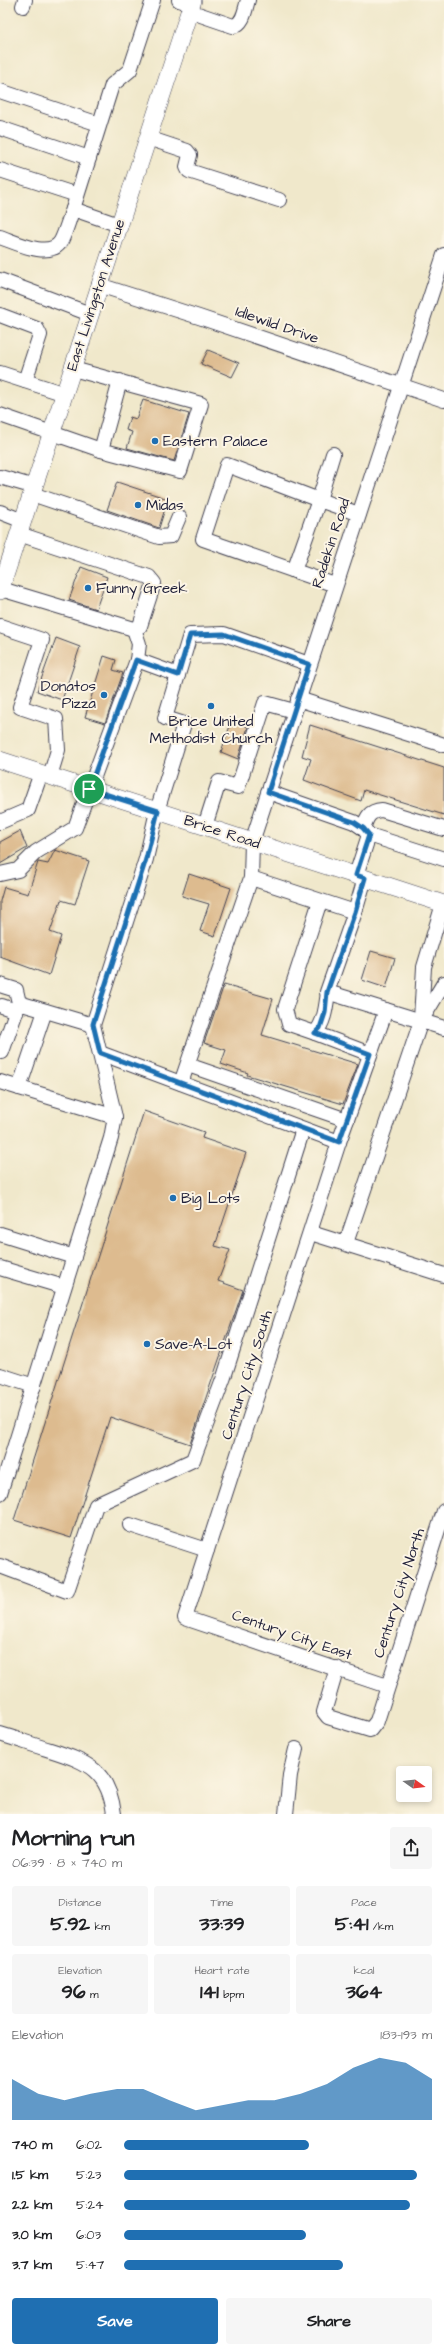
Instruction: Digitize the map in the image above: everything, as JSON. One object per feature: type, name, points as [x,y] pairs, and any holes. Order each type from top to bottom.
[{"type":"main road","name":"East Livingston Avenue","points":[[0,590],[148,138],[188,4]]},
{"type":"main road","name":"Brice Road","points":[[0,760],[443,904]]},
{"type":"street","points":[[0,237],[36,248],[50,249],[60,242],[73,209],[112,85],[130,70],[153,0]]},
{"type":"street","points":[[188,4],[232,26],[237,25],[240,22],[248,0]]},
{"type":"street","points":[[0,91],[100,124]]},
{"type":"street","points":[[0,128],[89,158]]},
{"type":"street","points":[[148,138],[187,151],[190,155],[187,167],[189,171],[279,200]]},
{"type":"street","points":[[0,170],[77,195]]},
{"type":"street","points":[[73,209],[119,225]]},
{"type":"street","name":"Radekin Road","points":[[181,1083],[251,878],[252,842],[444,255]]},
{"type":"street","points":[[0,280],[90,314]]},
{"type":"street","name":"Idlewild Drive","points":[[99,286],[444,400]]},
{"type":"street","points":[[0,315],[37,329],[40,335],[25,381]]},
{"type":"street","points":[[0,415],[101,450],[180,471],[201,404],[73,369]]},
{"type":"street","points":[[0,373],[64,394]]},
{"type":"street","points":[[101,450],[120,381]]},
{"type":"street","points":[[294,571],[319,500],[333,454]]},
{"type":"street","points":[[335,585],[203,539],[227,465],[359,514]]},
{"type":"street","points":[[0,477],[33,491],[159,537],[171,536],[179,517]]},
{"type":"street","points":[[0,512],[21,527],[149,577],[154,583],[140,626],[134,629],[0,590]]},
{"type":"street","points":[[0,626],[42,640],[20,707],[56,719],[58,750],[28,810],[0,822]]},
{"type":"street","points":[[0,874],[18,870],[36,852],[75,828],[136,660],[139,644],[134,629]]},
{"type":"street","points":[[0,1493],[111,1138],[115,1117],[93,1024],[146,859],[158,811],[184,724],[165,718],[190,635],[224,634],[309,664]]},
{"type":"street","points":[[136,660],[178,675]]},
{"type":"street","points":[[204,826],[219,782],[238,787],[265,703],[296,705],[444,745]]},
{"type":"street","points":[[268,792],[354,822],[366,832],[444,859]]},
{"type":"street","points":[[315,1033],[320,1028],[325,1013],[328,992],[355,912],[368,816],[374,810],[382,810],[444,829]]},
{"type":"street","points":[[251,878],[355,912]]},
{"type":"street","points":[[320,901],[285,1009],[289,1024],[370,1054]]},
{"type":"street","points":[[421,1021],[424,967],[443,904]]},
{"type":"street","points":[[346,1243],[421,1021],[444,983]]},
{"type":"street","points":[[0,985],[16,990],[17,1007],[2,1052],[0,1052]]},
{"type":"street","points":[[328,992],[444,1028]]},
{"type":"street","points":[[2,1006],[45,1012],[93,1024]]},
{"type":"street","name":"Century City South","points":[[185,1618],[311,1233],[339,1142],[386,1010]]},
{"type":"street","points":[[19,1088],[45,1012]]},
{"type":"street","points":[[100,1053],[339,1142]]},
{"type":"street","points":[[188,1065],[347,1120]]},
{"type":"street","points":[[0,1082],[115,1117]]},
{"type":"street","points":[[0,1566],[67,1591],[96,1505],[194,1460],[224,1377],[304,1129]]},
{"type":"street","points":[[311,1233],[444,1275]]},
{"type":"street","points":[[0,1234],[74,1257]]},
{"type":"street","points":[[0,1268],[64,1287]]},
{"type":"street","points":[[0,1375],[34,1386]]},
{"type":"street","name":"Century City North","points":[[337,1668],[324,1712],[328,1716],[366,1730],[370,1730],[377,1721],[444,1511]]},
{"type":"street","points":[[130,1525],[207,1550]]},
{"type":"street","name":"Century City East","points":[[185,1618],[387,1686]]},
{"type":"street","points":[[0,1734],[86,1763],[104,1780],[112,1802],[114,1814]]},
{"type":"street","points":[[286,1814],[290,1775],[296,1748]]},
{"type":"building","points":[[208,350],[239,363],[232,377],[201,364]]},
{"type":"building","name":"Eastern Palace","points":[[143,400],[189,414],[174,461],[127,448],[132,432],[126,430],[130,417],[136,419]]},
{"type":"building","name":"Midas","points":[[117,482],[168,499],[159,528],[107,510]]},
{"type":"building","name":"Funny Greek","points":[[81,567],[107,577],[96,609],[69,600]]},
{"type":"building","points":[[56,638],[80,647],[62,700],[37,691]]},
{"type":"building","name":"Donatos Pizza","points":[[104,656],[116,660],[113,670],[123,673],[105,723],[85,717]]},
{"type":"building","points":[[232,720],[248,727],[238,759],[221,752]]},
{"type":"building","points":[[310,725],[444,768],[444,815],[364,790],[361,801],[304,780],[311,759],[302,756]]},
{"type":"building","points":[[20,831],[27,848],[0,864],[0,842]]},
{"type":"building","points":[[55,850],[89,861],[75,904],[61,900],[50,932],[61,936],[49,975],[0,957],[0,901],[4,887],[28,894],[38,862],[48,864]]},
{"type":"building","points":[[189,874],[231,888],[215,936],[200,931],[209,904],[182,896]]},
{"type":"building","points":[[371,951],[395,958],[386,988],[362,980]]},
{"type":"building","points":[[224,985],[273,999],[262,1035],[358,1064],[343,1104],[247,1075],[248,1073],[221,1064],[226,1050],[204,1043]]},
{"type":"building","points":[[144,1111],[204,1132],[202,1138],[246,1153],[215,1246],[230,1250],[218,1281],[243,1290],[190,1444],[110,1417],[71,1538],[14,1520]]},
{"type":"place","name":"Eastern Palace","points":[[155,441]]},
{"type":"place","name":"Midas","points":[[138,505]]},
{"type":"place","name":"Funny Greek","points":[[88,588]]},
{"type":"place","name":"Donatos Pizza","points":[[104,695]]},
{"type":"place","name":"Brice United Methodist Church","points":[[211,706]]},
{"type":"place","name":"Big Lots","points":[[173,1198]]},
{"type":"place","name":"Save-A-Lot","points":[[147,1344]]},
{"type":"route","points":[[224,634],[309,664],[268,792],[354,822],[363,828],[369,835],[356,875],[365,878],[355,912],[327,992],[325,1013],[320,1028],[315,1033],[370,1054],[339,1142],[100,1053],[93,1024],[146,859],[158,811],[89,789],[136,660],[178,675],[190,635],[224,634]]}]
